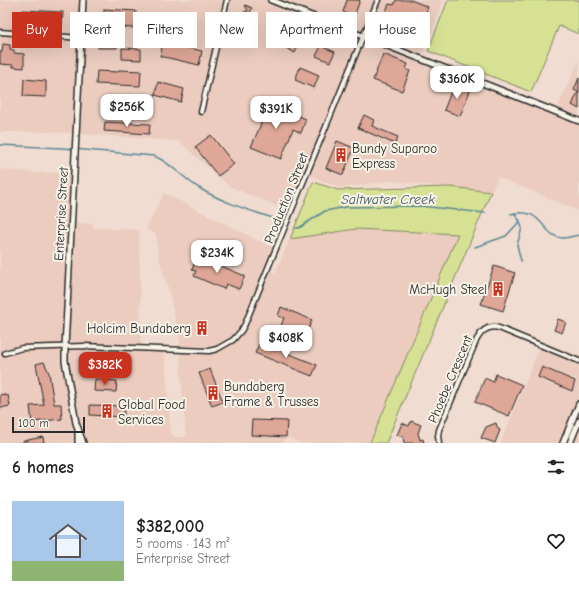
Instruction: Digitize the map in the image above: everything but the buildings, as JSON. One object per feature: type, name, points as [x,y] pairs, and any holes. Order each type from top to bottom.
[{"type":"street","name":"Enterprise Street","points":[[82,12],[83,0]]},
{"type":"street","points":[[201,112],[227,0]]},
{"type":"street","name":"Production Street","points":[[5,353],[20,348],[84,346],[209,351],[225,346],[237,337],[259,289],[378,0]]},
{"type":"street","points":[[274,1],[579,121]]},
{"type":"street","points":[[0,32],[70,37]]},
{"type":"street","name":"Enterprise Street","points":[[78,443],[78,429],[65,361],[65,347],[81,48]]},
{"type":"street","name":"Phoebe Crescent","points":[[439,443],[439,430],[477,339],[484,330],[491,327],[499,328],[579,361]]},
{"type":"street","points":[[563,443],[579,406]]},
{"type":"street","points":[[570,443],[579,421]]},
{"type":"street","name":"Enterprise Street","points":[[78,429],[82,436],[83,443]]},
{"type":"shaded area","points":[[0,0],[444,0],[430,35],[430,12],[365,12],[365,48],[425,48],[421,58],[556,112],[579,60],[579,211],[498,177],[491,192],[390,181],[340,188],[307,174],[291,212],[229,186],[179,141],[56,132],[0,132]]},
{"type":"shaded area","points":[[0,169],[36,173],[74,172],[72,223],[93,224],[93,228],[139,230],[141,348],[164,349],[171,434],[175,437],[186,437],[180,341],[169,291],[158,254],[156,234],[146,230],[164,193],[275,249],[267,270],[275,273],[290,239],[356,229],[458,234],[370,443],[300,443],[286,437],[283,443],[0,443]]},
{"type":"shaded area","points":[[542,341],[579,356],[579,443],[501,443]]},
{"type":"green space","points":[[448,0],[579,0],[579,34],[559,26],[531,92],[428,51]]},
{"type":"green space","points":[[313,182],[338,190],[451,187],[491,192],[386,443],[370,443],[458,234],[356,229],[290,239]]},
{"type":"waterway","name":"Saltwater Creek","points":[[0,145],[62,148],[154,156],[166,162],[193,184],[208,193],[235,205],[273,218]]},
{"type":"waterway","name":"Saltwater Creek","points":[[296,228],[299,228],[325,211],[346,207],[420,206],[485,213]]},
{"type":"waterway","points":[[475,247],[506,236],[520,221],[514,213]]},
{"type":"waterway","name":"Saltwater Creek","points":[[511,214],[530,214],[536,218],[550,233],[556,236],[565,238],[579,235]]},
{"type":"waterway","points":[[520,222],[522,228],[517,245],[521,261]]},
{"type":"place","name":"Bundy Suparoo Express","points":[[341,155]]},
{"type":"place","name":"McHugh Steel","points":[[498,289]]},
{"type":"place","name":"Holcim Bundaberg","points":[[202,328]]},
{"type":"place","name":"Bundaberg Frame & Trusses","points":[[213,393]]},
{"type":"place","name":"Global Food Services","points":[[107,411]]}]
